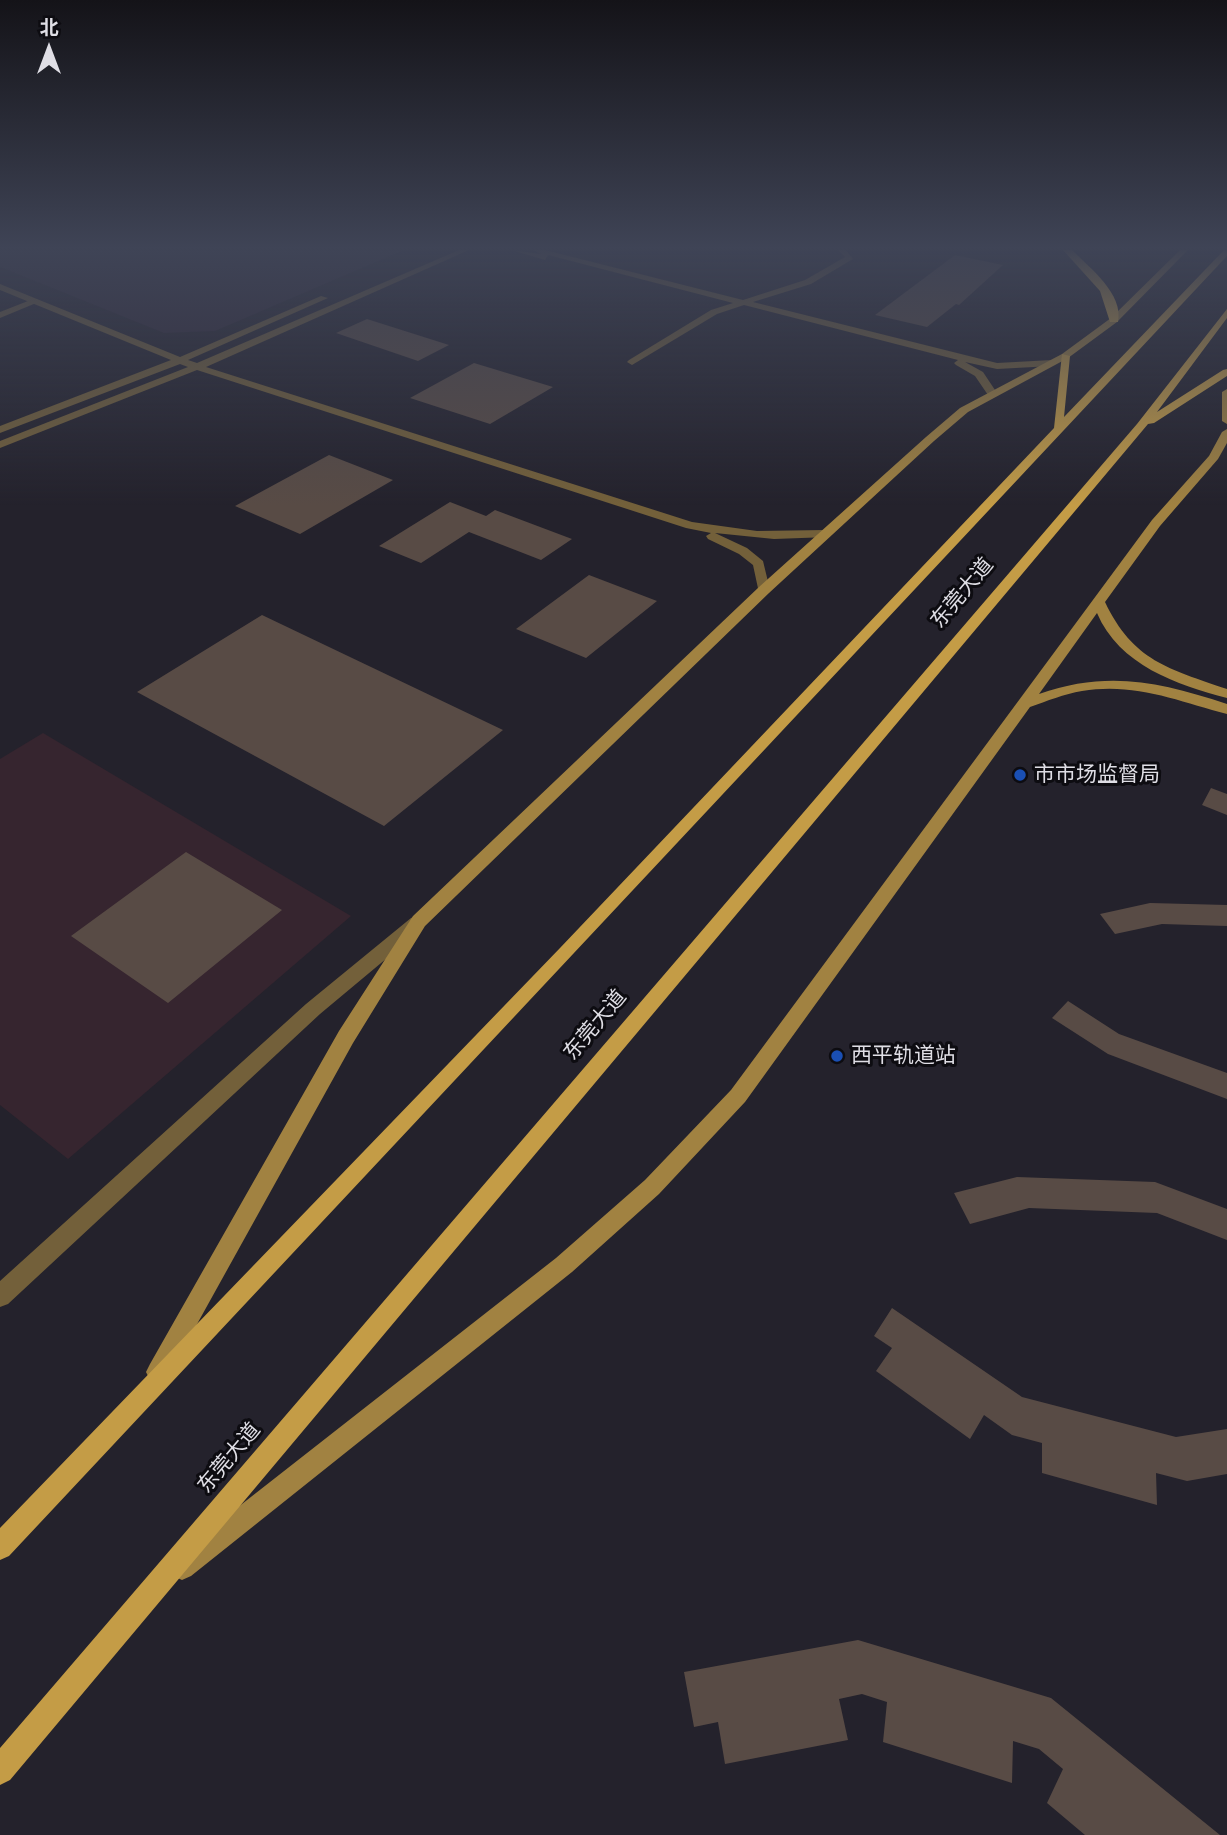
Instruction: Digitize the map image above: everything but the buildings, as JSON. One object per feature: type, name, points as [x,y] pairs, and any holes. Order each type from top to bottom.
[{"type":"main road","points":[[147,1391],[346,1037],[419,920],[764,590],[930,439],[964,410],[1058,359],[1092,336]]},
{"type":"main road","name":"东莞大道","points":[[0,1547],[566,953],[1146,336]]},
{"type":"main road","name":"东莞大道","points":[[0,1769],[1141,426],[1210,336]]},
{"type":"main road","points":[[1058,359],[1058,427]]},
{"type":"main road","points":[[1141,426],[1227,372]]},
{"type":"main road","points":[[1227,391],[1227,421]]},
{"type":"main road","points":[[155,1589],[564,1265],[652,1186],[738,1096],[1156,523],[1214,457],[1227,432]]},
{"type":"main road","points":[[1099,603],[1105,621],[1139,660],[1227,694]]},
{"type":"main road","points":[[1027,703],[1062,689],[1129,681],[1176,691],[1227,709]]},
{"type":"street","points":[[121,336],[197,367],[690,525],[755,537],[785,538],[825,534]]},
{"type":"street","points":[[0,430],[236,336]]},
{"type":"street","points":[[0,445],[269,336]]},
{"type":"street","points":[[632,362],[678,336]]},
{"type":"street","points":[[857,336],[955,362],[979,374],[992,393]]},
{"type":"street","points":[[871,336],[996,366],[1058,359]]},
{"type":"street","points":[[690,525],[743,551],[759,564],[764,590]]},
{"type":"street","points":[[0,1296],[313,1009],[419,920]]},
{"type":"shaded area","points":[[43,733],[351,916],[68,1159],[0,1105],[0,759]]},
{"type":"place","name":"市市场监督局","points":[[1020,775]]},
{"type":"place","name":"西平轨道站","points":[[837,1056]]}]
